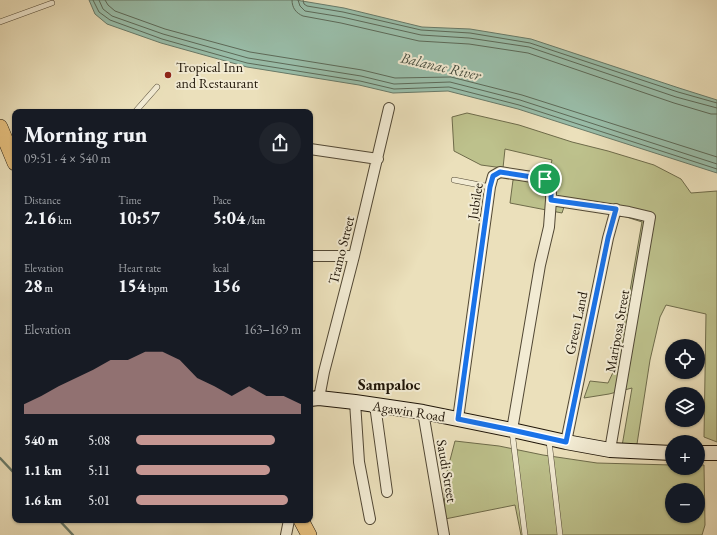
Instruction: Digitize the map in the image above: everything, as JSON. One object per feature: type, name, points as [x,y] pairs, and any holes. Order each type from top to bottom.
[{"type":"main road","points":[[0,127],[12,156]]},
{"type":"main road","points":[[303,523],[310,535]]},
{"type":"street","name":"Tramo Street","points":[[314,398],[324,372],[354,256],[389,108]]},
{"type":"street","points":[[313,149],[378,159]]},
{"type":"street","name":"Jubilee","points":[[458,419],[490,187],[493,176],[500,172],[545,179],[551,185],[549,227],[540,265],[512,430]]},
{"type":"street","points":[[551,200],[616,209]]},
{"type":"street","name":"Mariposa Street","points":[[610,450],[650,217],[616,209]]},
{"type":"street","name":"Green Land","points":[[566,442],[606,246],[616,209]]},
{"type":"street","points":[[313,256],[354,256]]},
{"type":"street","name":"Agawin Road","points":[[314,398],[355,402],[423,412],[610,450],[665,453]]},
{"type":"street","points":[[355,402],[359,462],[370,518]]},
{"type":"street","points":[[375,405],[387,492]]},
{"type":"street","name":"Saudi Street","points":[[423,412],[444,535]]},
{"type":"street","points":[[705,453],[717,453]]},
{"type":"street","points":[[286,535],[288,523]]},
{"type":"lane","points":[[0,22],[52,3]]},
{"type":"lane","points":[[138,109],[157,87]]},
{"type":"lane","points":[[454,180],[490,187]]},
{"type":"lane","points":[[512,430],[525,535]]},
{"type":"lane","points":[[549,438],[560,535]]},
{"type":"shaded area","points":[[467,113],[519,125],[572,142],[654,165],[681,179],[691,193],[717,191],[717,442],[705,437],[704,435],[706,314],[666,305],[660,317],[650,360],[637,444],[622,446],[632,388],[584,398],[590,381],[608,383],[616,366],[642,222],[567,198],[562,213],[510,203],[513,180],[548,176],[552,160],[505,149],[503,168],[481,165],[454,151],[452,117]]},
{"type":"shaded area","points":[[455,441],[499,446],[543,455],[597,463],[665,465],[665,475],[704,475],[704,483],[665,483],[665,523],[705,523],[702,535],[521,535],[515,505],[445,519],[444,483]]},
{"type":"water","name":"Balanac River","points":[[89,0],[296,0],[344,8],[422,27],[470,29],[531,39],[717,100],[717,173],[518,109],[448,91],[393,93],[359,85],[247,67],[161,43],[107,24],[95,14]]},
{"type":"waterway","points":[[0,458],[12,471]]},
{"type":"waterway","points":[[62,523],[73,535]]},
{"type":"place","name":"Tropical Inn and Restaurant","points":[[168,75]]},
{"type":"district","name":"Sampaloc","points":[[389,384]]},
{"type":"route","points":[[500,172],[545,179],[551,185],[551,200],[616,209],[608,238],[566,442],[458,419],[490,187],[493,176],[500,172]]}]
